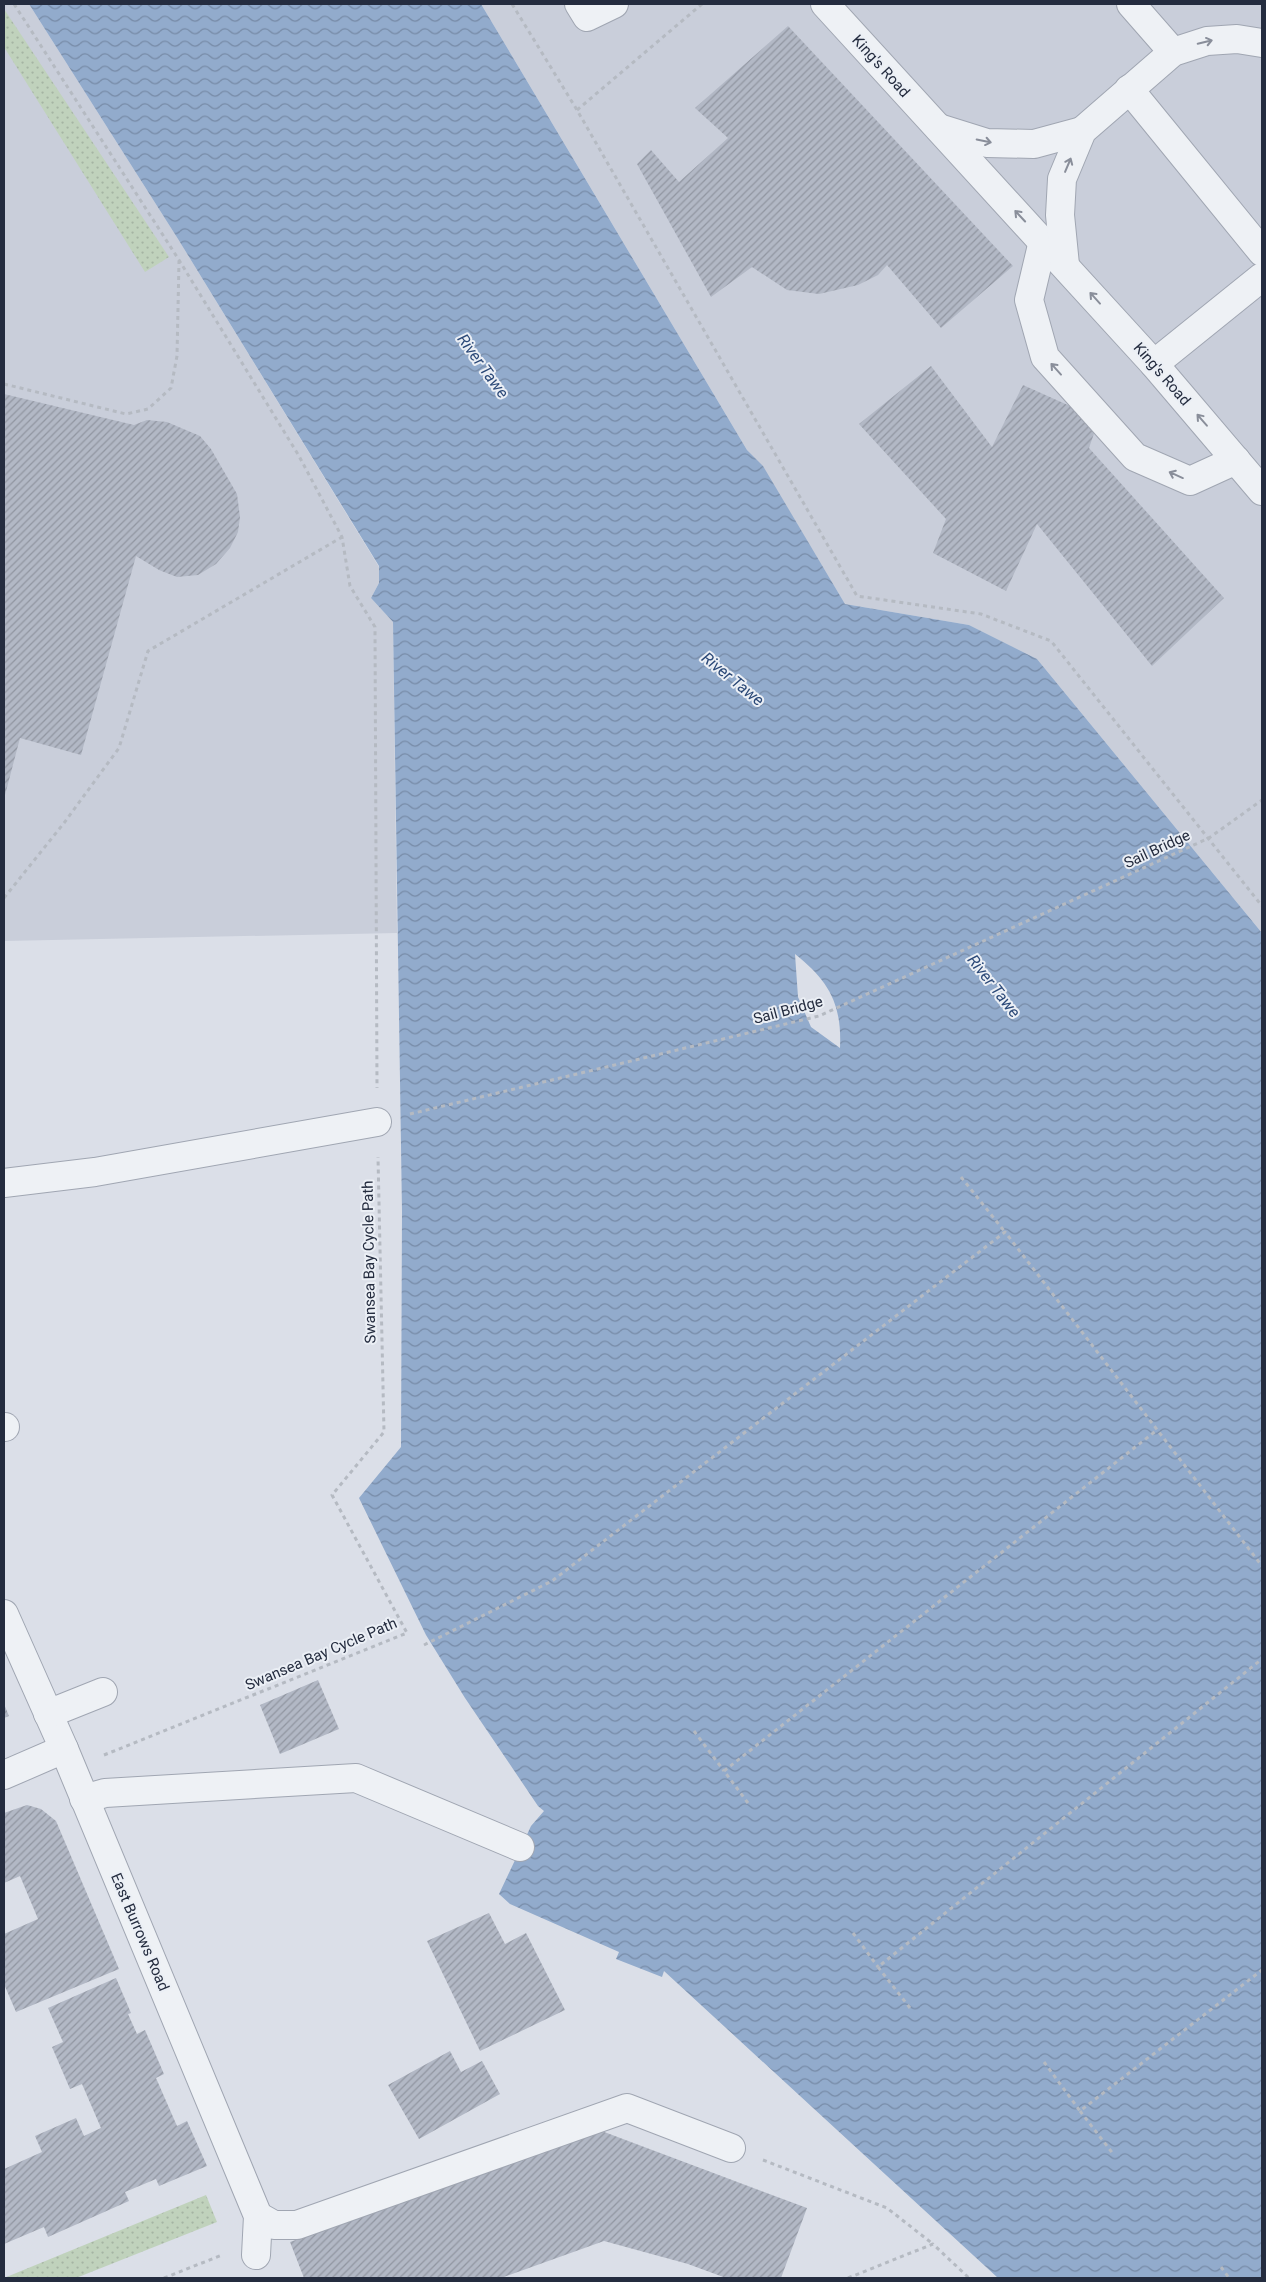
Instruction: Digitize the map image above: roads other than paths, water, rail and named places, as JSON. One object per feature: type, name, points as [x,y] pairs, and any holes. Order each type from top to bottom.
[{"type":"street","points":[[579,4],[587,17],[614,4]]},
{"type":"street","name":"King's Road","points":[[825,4],[1065,265],[1154,364],[1260,487]]},
{"type":"street","points":[[1131,4],[1174,52]]},
{"type":"street","points":[[1065,265],[1060,215],[1062,179],[1082,131],[1174,52],[1207,41],[1236,39],[1262,43]]},
{"type":"street","points":[[1129,89],[1262,252]]},
{"type":"street","points":[[937,128],[986,143],[1034,144],[1082,131]]},
{"type":"street","points":[[1043,241],[1030,300],[1045,357],[1135,456],[1190,481],[1236,460]]},
{"type":"street","points":[[1154,364],[1262,277]]},
{"type":"street","points":[[4,1183],[95,1172],[377,1122]]},
{"type":"street","name":"East Burrows Road","points":[[4,1614],[68,1758],[258,2216],[256,2256]]},
{"type":"street","points":[[48,1714],[103,1692]]},
{"type":"street","points":[[4,1775],[68,1758]]},
{"type":"street","points":[[84,1799],[105,1793],[356,1778],[520,1847]]},
{"type":"street","points":[[258,2216],[274,2225],[296,2225],[627,2108],[731,2148]]},
{"type":"water","name":"River Tawe","points":[[29,4],[481,4],[747,450],[763,466],[845,604],[969,625],[1037,659],[1262,933],[1262,2278],[998,2278],[664,1971],[662,1977],[616,1959],[619,1952],[510,1904],[499,1894],[531,1826],[544,1811],[538,1806],[465,1698],[426,1635],[359,1498],[401,1447],[402,1211],[393,622],[371,598],[379,583],[379,566],[178,239]],"holes":[[[795,954],[825,984],[836,1006],[839,1019],[840,1048],[811,1027],[798,997]]]}]
